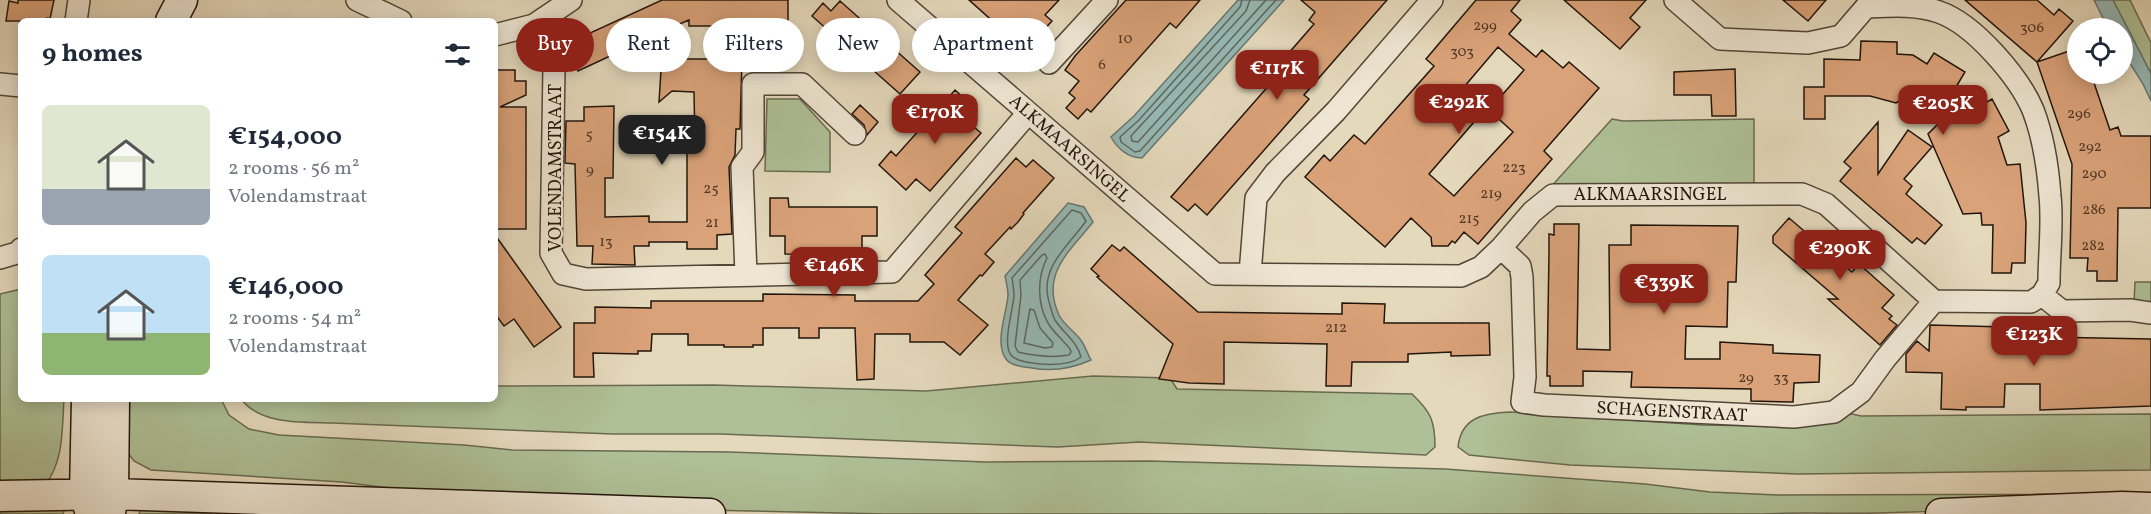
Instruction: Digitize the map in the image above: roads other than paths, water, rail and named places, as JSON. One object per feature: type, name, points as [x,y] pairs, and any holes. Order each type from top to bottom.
[{"type":"main road","points":[[173,18],[182,0]]},
{"type":"main road","points":[[87,402],[100,504]]},
{"type":"main road","points":[[100,504],[114,402]]},
{"type":"main road","points":[[0,496],[100,504],[710,514]]},
{"type":"main road","points":[[1941,514],[2151,508]]},
{"type":"street","points":[[76,18],[79,0]]},
{"type":"street","points":[[357,0],[395,18]]},
{"type":"street","points":[[543,18],[571,0]]},
{"type":"street","name":"ALKMAARSINGEL","points":[[898,0],[1215,274],[1461,276],[1481,267],[1502,248],[1532,212],[1553,195],[1803,194],[1826,204],[1934,301]]},
{"type":"street","points":[[1055,56],[1107,0]]},
{"type":"street","points":[[1250,274],[1256,198],[1275,173],[1336,111],[1432,0]]},
{"type":"street","points":[[1675,0],[1720,39],[1808,43],[1841,36],[1866,7],[1898,3],[1940,12],[1973,32],[2006,67],[2033,110],[2044,153],[2051,198],[2049,283],[2042,295],[2031,302],[1934,301]]},
{"type":"street","points":[[498,34],[516,29]]},
{"type":"street","name":"VOLENDAMSTRAAT","points":[[554,72],[551,253],[563,274],[586,279],[892,272],[1028,113]]},
{"type":"street","points":[[0,84],[18,86]]},
{"type":"street","points":[[746,275],[742,167],[753,152],[753,84],[802,84],[855,134]]},
{"type":"street","name":"SCHAGENSTRAAT","points":[[1502,248],[1520,266],[1522,277],[1525,377],[1522,402],[1544,405],[1794,417],[1834,412],[1861,392],[1885,359],[1934,301]]},
{"type":"street","points":[[0,258],[18,253]]},
{"type":"street","points":[[2042,295],[2062,310],[2130,310],[2151,313]]},
{"type":"water","points":[[1238,0],[1284,0],[1142,158],[1124,152],[1111,137],[1134,116]]},
{"type":"water","points":[[2094,0],[2113,0],[2122,18],[2103,18]]},
{"type":"water","points":[[2133,39],[2151,74],[2151,101],[2133,68]]},
{"type":"water","points":[[1068,203],[1084,207],[1093,222],[1060,264],[1053,287],[1054,300],[1059,315],[1082,341],[1091,360],[1069,368],[1055,370],[1014,365],[1006,359],[1001,344],[1008,295],[1005,276]]}]
